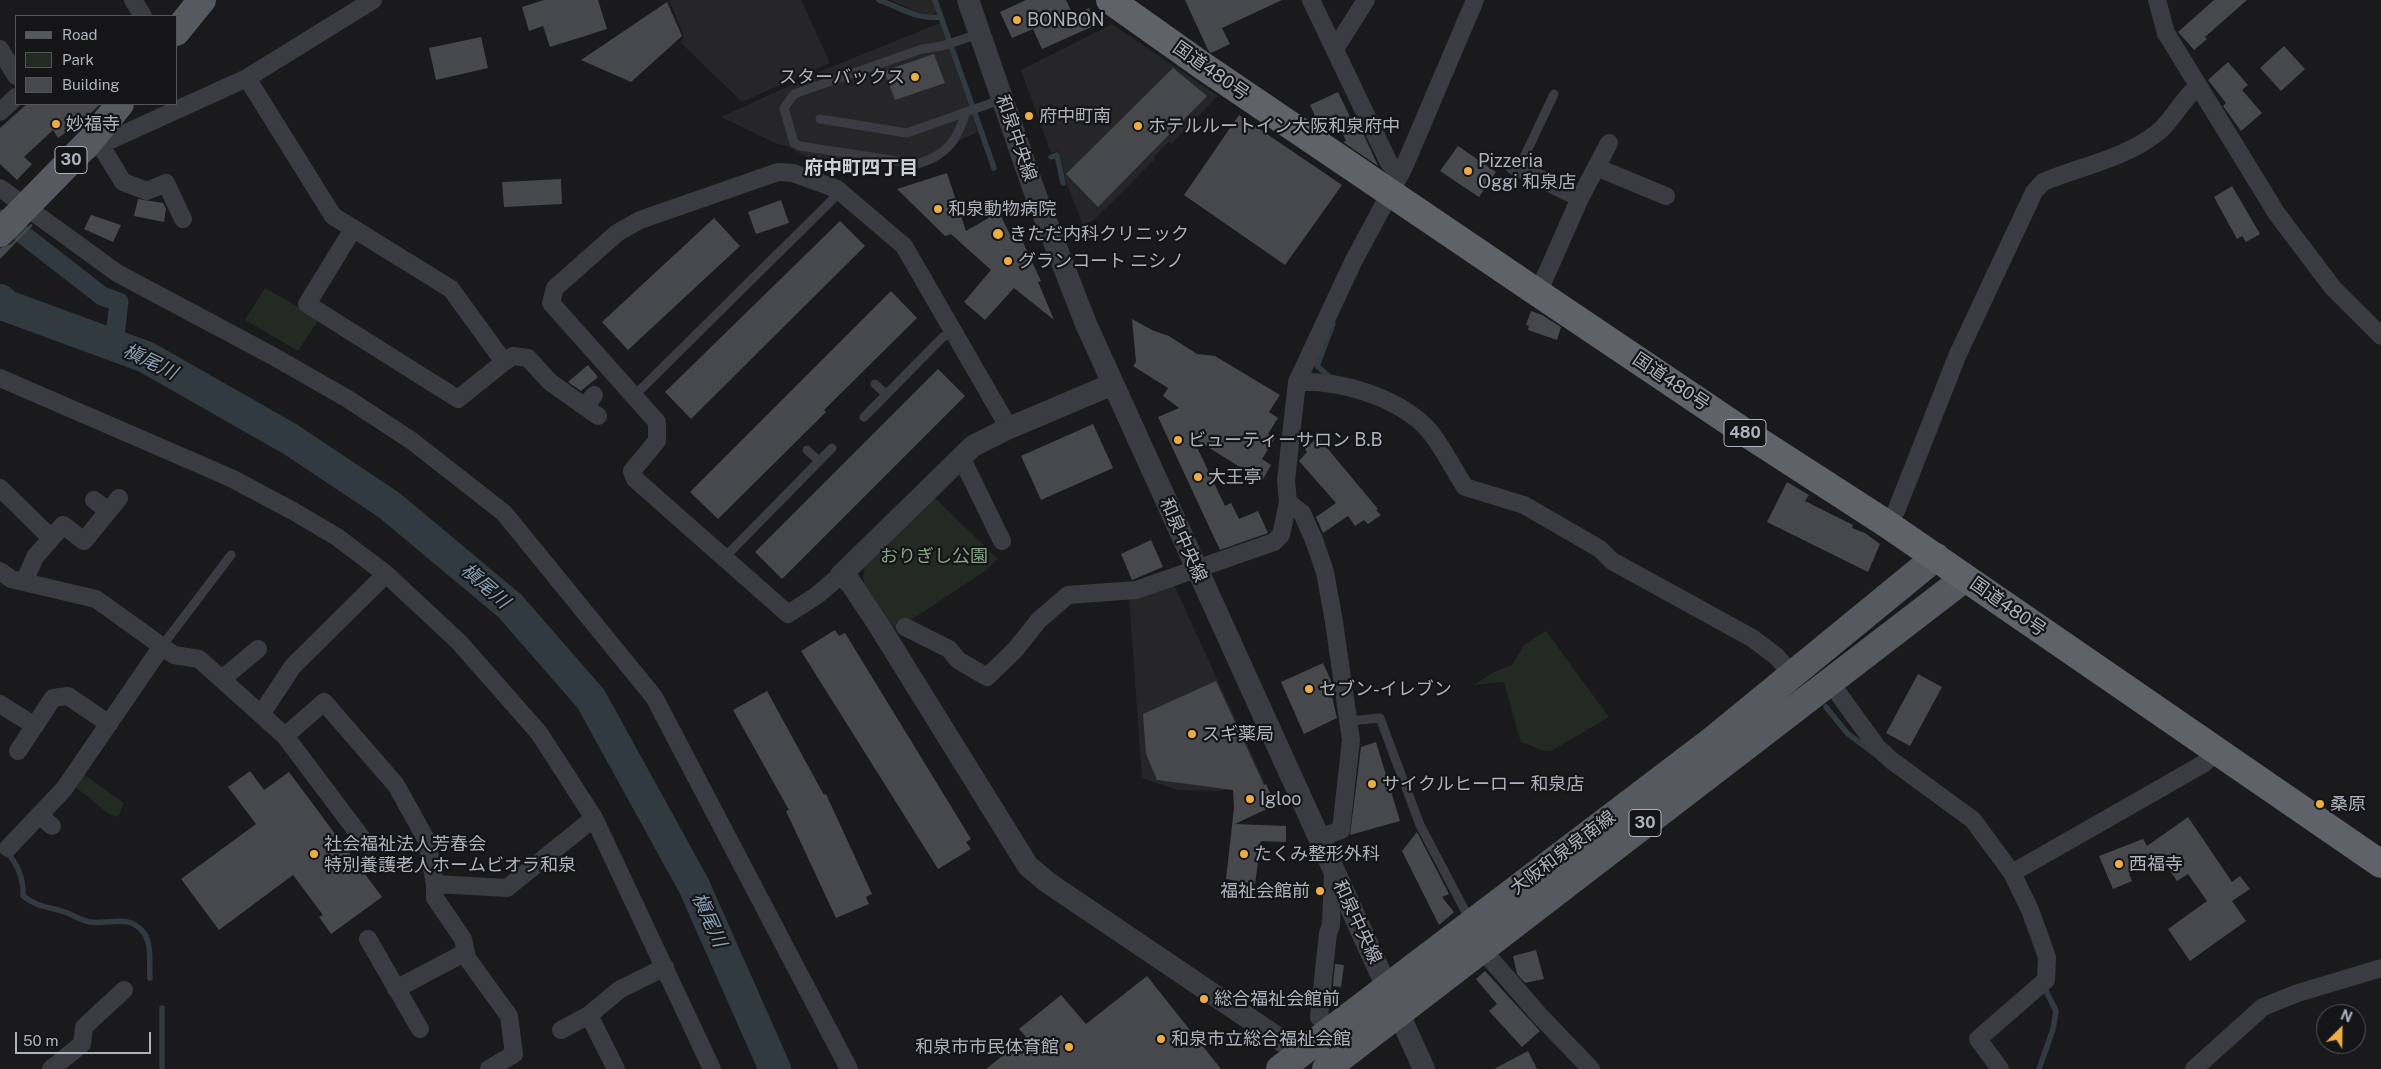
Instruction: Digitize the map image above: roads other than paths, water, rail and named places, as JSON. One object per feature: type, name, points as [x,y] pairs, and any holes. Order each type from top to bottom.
[{"type":"highway","name":"国道480号","points":[[1110,0],[1203,66],[1395,183],[1538,292],[1743,431],[1887,524],[2217,753],[2381,864]]},
{"type":"main road","points":[[178,30],[202,0]]},
{"type":"main road","name":"30","points":[[0,233],[76,155],[119,105]]},
{"type":"main road","name":"大阪和泉泉南線","points":[[1290,1061],[1708,743],[1936,558]]},
{"type":"main road","name":"大阪和泉泉南線","points":[[1326,1069],[1481,948],[1965,578]]},
{"type":"street","points":[[132,0],[142,15]]},
{"type":"street","points":[[76,155],[101,146],[247,78],[373,0]]},
{"type":"street","name":"和泉中央線","points":[[968,0],[1038,202],[1086,324],[1424,1069]]},
{"type":"street","points":[[1311,0],[1389,162],[1395,183]]},
{"type":"street","points":[[1335,49],[1366,0]]},
{"type":"street","points":[[905,627],[950,649],[958,660],[987,677],[1015,650],[1039,620],[1068,595],[1136,590],[1274,542],[1281,535],[1288,502],[1286,480],[1296,382],[1353,262],[1395,183],[1474,0]]},
{"type":"street","points":[[2157,0],[2166,33],[2193,74],[2198,87],[2277,214],[2315,267],[2333,288],[2381,336]]},
{"type":"street","points":[[0,49],[15,74]]},
{"type":"street","points":[[247,78],[333,216],[451,290],[504,362]]},
{"type":"street","points":[[1887,524],[1896,511],[1958,354],[2034,192],[2043,182],[2130,150],[2158,133],[2182,108],[2193,91],[2198,87]]},
{"type":"street","points":[[0,112],[15,97]]},
{"type":"street","points":[[1538,292],[1580,198],[1609,142]]},
{"type":"street","points":[[101,146],[123,182],[147,191],[166,183],[183,219]]},
{"type":"street","points":[[1516,167],[1580,198]]},
{"type":"street","points":[[1596,168],[1666,196]]},
{"type":"street","points":[[1009,428],[904,246],[837,189],[792,173],[778,172],[640,220],[618,233],[555,288],[551,303],[657,422],[657,441],[632,471],[635,479],[788,614],[816,596],[841,575],[973,446],[1009,428],[1113,384]]},
{"type":"street","points":[[0,188],[22,210],[117,272],[348,399],[412,441],[504,513],[654,697],[850,1069]]},
{"type":"street","points":[[353,229],[307,304],[458,399],[513,356],[528,358],[550,382],[593,406]]},
{"type":"street","points":[[0,378],[232,478],[336,537],[386,574],[459,642],[539,733],[594,818],[712,1069]]},
{"type":"street","points":[[1296,382],[1333,385],[1368,394],[1407,410],[1426,428],[1465,487],[1524,505],[1600,549],[1612,561],[1752,638],[1776,656],[1792,674]]},
{"type":"street","points":[[961,458],[1002,541]]},
{"type":"street","points":[[0,488],[51,538]]},
{"type":"street","points":[[24,582],[35,557],[63,524],[84,541],[114,504],[94,500]]},
{"type":"street","points":[[1288,502],[1302,513],[1325,572],[1350,721],[1351,740],[1341,830],[1319,838]]},
{"type":"street","points":[[0,571],[11,580],[96,599],[174,655],[200,659],[262,713],[285,736],[367,845]]},
{"type":"street","points":[[262,713],[293,666],[386,574]]},
{"type":"street","points":[[841,575],[850,582],[878,624],[1028,866],[1290,1061]]},
{"type":"street","points":[[8,848],[45,820],[64,789],[162,646]]},
{"type":"street","points":[[222,679],[258,649]]},
{"type":"street","points":[[1830,682],[1877,747],[1891,760],[1973,820],[2012,873],[2030,910],[2047,957],[2042,984],[1978,1039],[2000,1069]]},
{"type":"street","points":[[18,751],[53,698],[68,696],[108,724]]},
{"type":"street","points":[[285,736],[324,702],[396,785],[427,841],[435,884],[435,898],[463,939],[467,958],[509,1016],[514,1054],[488,1069]]},
{"type":"street","points":[[0,704],[35,726]]},
{"type":"street","points":[[2012,873],[2203,764],[2217,753]]},
{"type":"street","points":[[435,884],[507,888],[594,818]]},
{"type":"street","points":[[1319,1017],[1328,933],[1331,925],[1333,869]]},
{"type":"street","points":[[368,939],[420,1029]]},
{"type":"street","points":[[1481,948],[1540,1016],[1591,1069]]},
{"type":"street","points":[[396,989],[466,952]]},
{"type":"street","points":[[561,1030],[589,1015],[619,990],[665,967]]},
{"type":"street","points":[[2194,1069],[2263,1007],[2298,993],[2381,968]]},
{"type":"street","points":[[52,1069],[82,1044],[84,1027],[124,990]]},
{"type":"street","points":[[589,1015],[616,1069]]},
{"type":"lane","points":[[971,110],[959,134],[952,143],[931,160],[917,164],[800,146],[794,143],[784,108],[794,94],[922,50],[980,34]]},
{"type":"lane","points":[[1516,167],[1554,94]]},
{"type":"lane","points":[[820,119],[907,133],[1003,99]]},
{"type":"lane","points":[[634,396],[833,199],[837,189]]},
{"type":"lane","points":[[864,417],[943,337],[954,331]]},
{"type":"lane","points":[[875,384],[886,394]]},
{"type":"lane","points":[[724,558],[832,448]]},
{"type":"lane","points":[[808,450],[819,461]]},
{"type":"lane","points":[[162,646],[231,555]]},
{"type":"lane","points":[[1350,721],[1380,718],[1420,825],[1472,923]]},
{"type":"waterway","points":[[879,0],[909,13],[924,17],[941,17]]},
{"type":"waterway","points":[[935,0],[994,168]]},
{"type":"waterway","points":[[1051,157],[1057,155],[1063,183]]},
{"type":"waterway","points":[[3,219],[102,296],[119,302],[114,345]]},
{"type":"waterway","name":"槇尾川","points":[[0,300],[7,306],[146,357],[290,439],[389,505],[510,606],[591,699],[694,886],[775,1069]]},
{"type":"waterway","points":[[1331,378],[1317,366],[1333,324]]},
{"type":"waterway","points":[[1826,707],[1847,733],[1872,752]]},
{"type":"waterway","points":[[7,852],[20,873],[23,896],[29,900],[87,921],[97,923],[119,921],[132,923],[138,927],[147,938],[150,955],[150,978]]},
{"type":"waterway","points":[[2039,1069],[2053,1029],[2056,1011],[2043,985]]},
{"type":"waterway","points":[[162,1008],[162,1069]]},
{"type":"place","name":"BONBON","points":[[1017,20]]},
{"type":"place","name":"スターバックス","points":[[915,77]]},
{"type":"place","name":"府中町南","points":[[1029,116]]},
{"type":"place","name":"妙福寺","points":[[56,124]]},
{"type":"place","name":"ホテルルートイン大阪和泉府中","points":[[1138,126]]},
{"type":"place","name":"Pizzeria Oggi 和泉店","points":[[1468,171]]},
{"type":"place","name":"和泉動物病院","points":[[938,209]]},
{"type":"place","name":"きただ内科クリニック","points":[[998,234]]},
{"type":"place","name":"グランコート ニシノ","points":[[1008,261]]},
{"type":"place","name":"ビューティーサロン B.B","points":[[1178,440]]},
{"type":"place","name":"大王亭","points":[[1198,477]]},
{"type":"place","name":"セブン-イレブン","points":[[1309,689]]},
{"type":"place","name":"スギ薬局","points":[[1192,734]]},
{"type":"place","name":"サイクルヒーロー 和泉店","points":[[1372,784]]},
{"type":"place","name":"Igloo","points":[[1250,799]]},
{"type":"place","name":"桑原","points":[[2320,804]]},
{"type":"place","name":"社会福祉法人芳春会 特別養護老人ホームビオラ和泉","points":[[314,854]]},
{"type":"place","name":"たくみ整形外科","points":[[1244,854]]},
{"type":"place","name":"西福寺","points":[[2119,864]]},
{"type":"place","name":"福祉会館前","points":[[1320,891]]},
{"type":"place","name":"総合福祉会館前","points":[[1204,999]]},
{"type":"place","name":"和泉市立総合福祉会館","points":[[1161,1039]]},
{"type":"place","name":"和泉市市民体育館","points":[[1069,1047]]},
{"type":"district","name":"府中町四丁目","points":[[861,168]]},
{"type":"park label","name":"おりぎし公園","points":[[934,556]]}]
